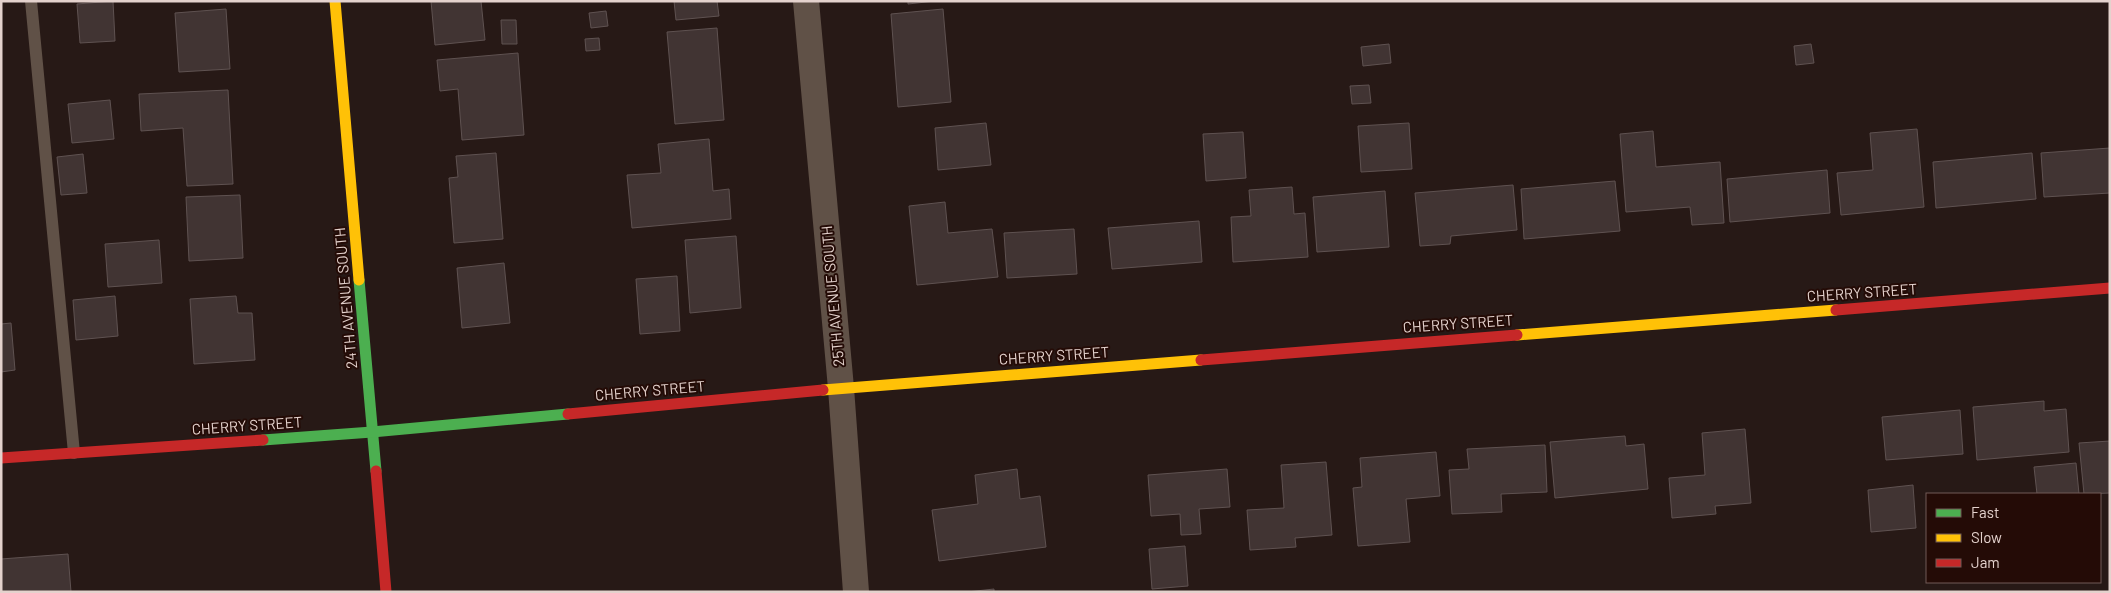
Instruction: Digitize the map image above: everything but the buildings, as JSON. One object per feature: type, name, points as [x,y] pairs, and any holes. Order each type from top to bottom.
[{"type":"street","name":"24TH AVENUE SOUTH","points":[[335,1],[386,592]]},
{"type":"street","name":"25TH AVENUE SOUTH","points":[[806,1],[841,388],[856,592]]},
{"type":"street","name":"CHERRY STREET","points":[[1,458],[372,432],[841,388],[2110,288]]},
{"type":"lane","points":[[31,1],[74,453]]},
{"type":"traffic: fast","points":[[359,280],[376,471]]},
{"type":"traffic: fast","points":[[263,440],[568,414]]},
{"type":"traffic: slow","points":[[335,1],[359,280]]},
{"type":"traffic: slow","points":[[1517,335],[1836,310]]},
{"type":"traffic: slow","points":[[823,390],[1201,360]]},
{"type":"traffic: jam","points":[[1836,310],[2110,288]]},
{"type":"traffic: jam","points":[[1201,360],[1517,335]]},
{"type":"traffic: jam","points":[[568,414],[823,390]]},
{"type":"traffic: jam","points":[[1,458],[263,440]]},
{"type":"traffic: jam","points":[[376,471],[386,592]]}]
